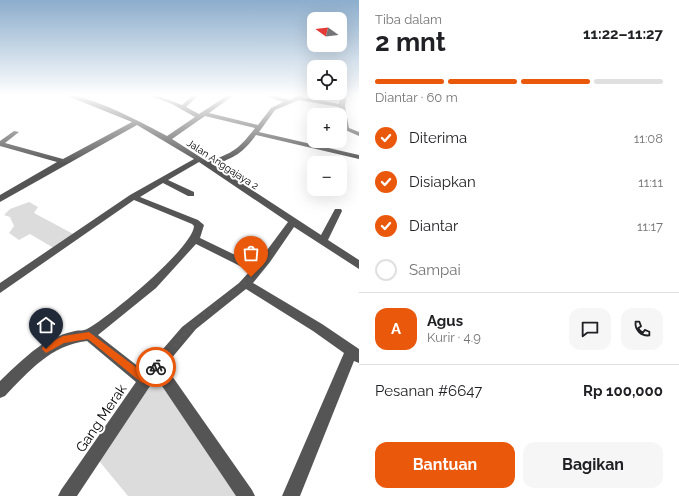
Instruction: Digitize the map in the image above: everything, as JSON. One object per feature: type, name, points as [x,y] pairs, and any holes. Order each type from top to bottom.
[{"type":"street","name":"Jalan Anggajaya 2","points":[[128,118],[138,122],[199,159],[359,265]]},
{"type":"street","points":[[166,140],[197,118]]},
{"type":"street","points":[[214,118],[359,157]]},
{"type":"street","points":[[207,165],[238,152],[266,118]]},
{"type":"street","points":[[344,118],[346,129],[359,134]]},
{"type":"street","points":[[0,199],[138,122]]},
{"type":"street","points":[[0,144],[16,132]]},
{"type":"street","points":[[0,144],[64,162]]},
{"type":"street","points":[[0,289],[134,197],[199,159]]},
{"type":"street","points":[[162,180],[192,194]]},
{"type":"street","points":[[0,391],[32,360],[46,349],[63,339],[89,335],[149,290],[195,239],[199,229],[198,224],[134,197]]},
{"type":"street","points":[[323,240],[338,211]]},
{"type":"street","name":"Gang Merak","points":[[67,496],[145,380],[201,316],[245,283],[258,270],[293,221]]},
{"type":"street","points":[[195,239],[258,270]]},
{"type":"street","points":[[245,283],[291,313],[321,329],[356,354],[291,496]]},
{"type":"street","points":[[89,335],[145,380]]},
{"type":"street","points":[[157,366],[246,496]]},
{"type":"shaded area","points":[[29,202],[38,207],[34,213],[77,236],[57,250],[30,234],[19,240],[9,233],[14,226],[10,217],[4,215],[10,209]]},
{"type":"shaded area","points":[[157,366],[246,496],[128,496],[95,456]]},
{"type":"way so far","points":[[156,367],[186,331],[201,316],[234,293],[251,277]]},
{"type":"route","points":[[46,349],[63,339],[74,336],[89,335],[145,380],[156,367]]}]
